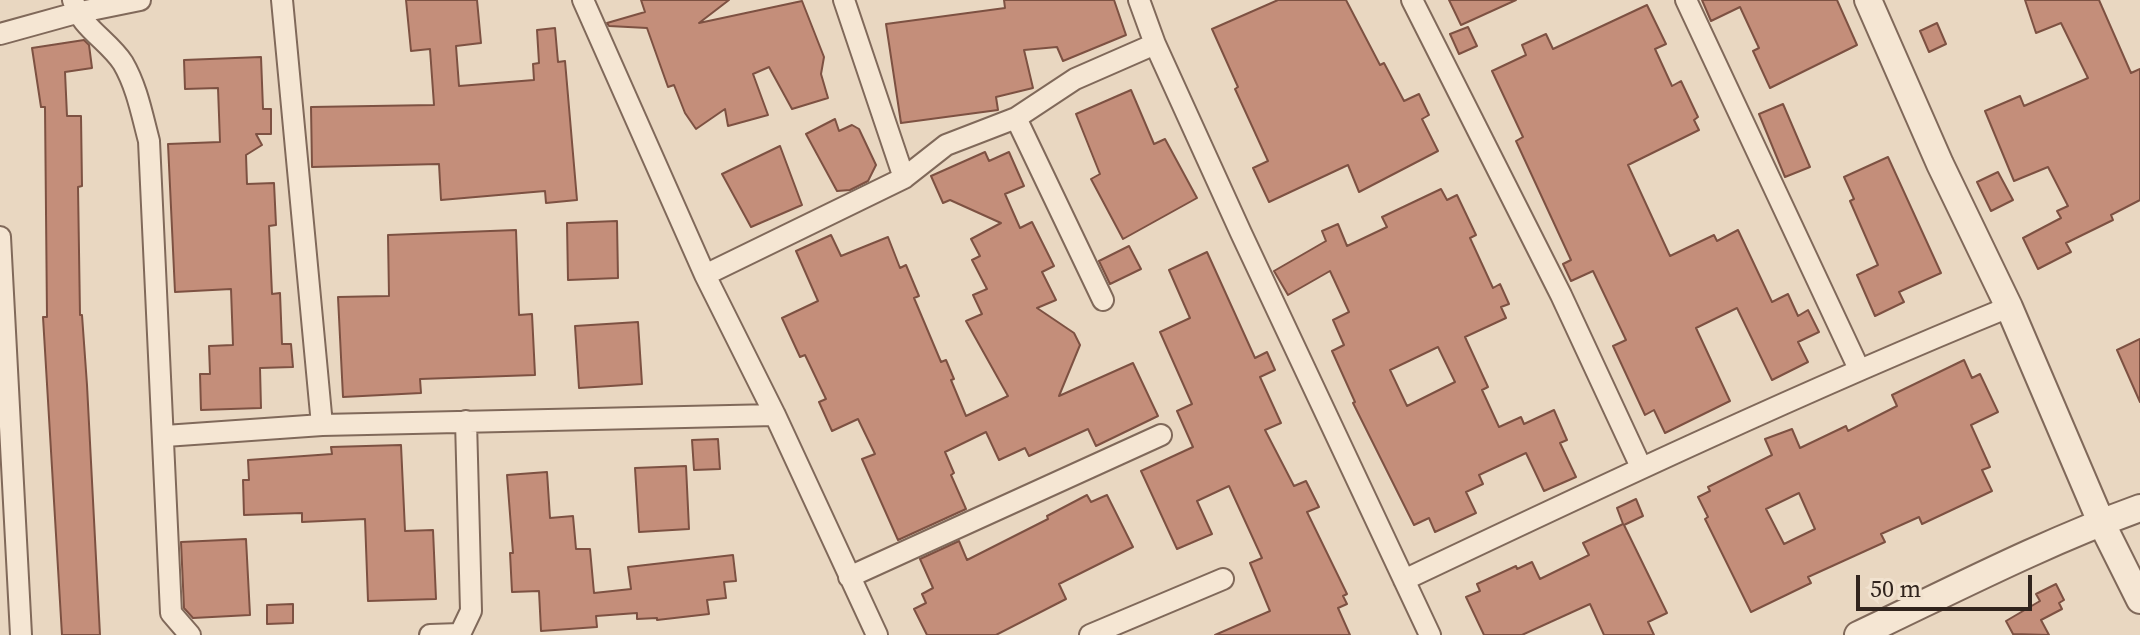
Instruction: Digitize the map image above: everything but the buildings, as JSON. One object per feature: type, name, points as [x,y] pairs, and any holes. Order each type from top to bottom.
[{"type":"street","points":[[0,34],[75,7],[140,0]]},
{"type":"street","points":[[282,0],[322,425]]},
{"type":"street","points":[[583,0],[705,275],[775,415],[877,635]]},
{"type":"street","points":[[844,0],[904,178]]},
{"type":"street","points":[[1139,0],[1155,44],[1241,233],[1430,635]]},
{"type":"street","points":[[1412,0],[1561,295],[1641,467]]},
{"type":"street","points":[[1686,0],[1859,369]]},
{"type":"street","points":[[1868,0],[1940,164],[2009,307],[2101,522],[2140,600]]},
{"type":"street","points":[[75,7],[122,62],[137,94],[149,141],[171,613],[190,635]]},
{"type":"street","points":[[705,275],[904,178],[946,145],[1016,118],[1075,79],[1155,44]]},
{"type":"street","points":[[1016,118],[1103,300]]},
{"type":"street","points":[[0,237],[21,635]]},
{"type":"street","points":[[1404,580],[1641,467],[1859,369],[2009,307]]},
{"type":"street","points":[[165,436],[322,425],[775,415]]},
{"type":"street","points":[[430,635],[460,634],[471,611],[466,421]]},
{"type":"street","points":[[849,577],[1161,435]]},
{"type":"street","points":[[1858,635],[1969,580],[2140,508]]},
{"type":"street","points":[[1090,635],[1223,579]]}]
